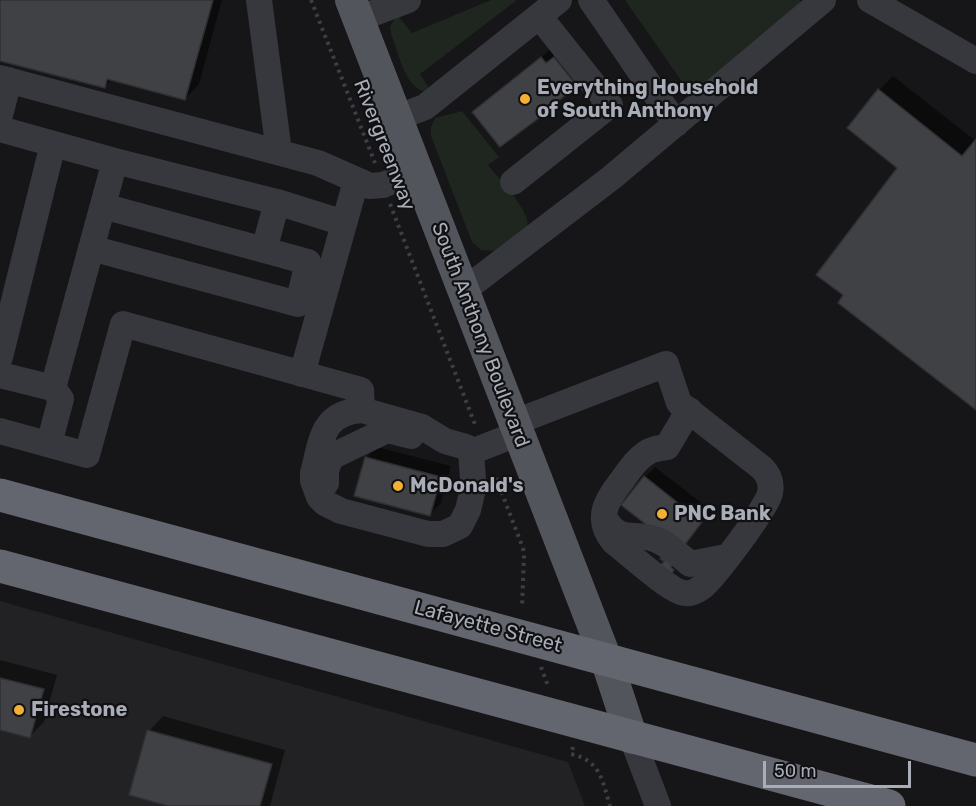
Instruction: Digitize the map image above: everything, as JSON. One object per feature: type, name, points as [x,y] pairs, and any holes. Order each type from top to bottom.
[{"type":"highway","name":"Lafayette Street","points":[[0,495],[976,760]]},
{"type":"highway","points":[[0,566],[889,806]]},
{"type":"main road","name":"South Anthony Boulevard","points":[[354,10],[606,659],[632,738]]},
{"type":"street","points":[[259,0],[279,152]]},
{"type":"street","points":[[354,10],[408,0]]},
{"type":"street","points":[[396,118],[425,107],[559,0]]},
{"type":"street","points":[[591,0],[676,124]]},
{"type":"street","points":[[463,291],[611,178],[823,0]]},
{"type":"street","points":[[870,0],[976,61]]},
{"type":"street","points":[[513,182],[610,105],[539,16]]},
{"type":"street","points":[[0,115],[4,79],[318,163],[370,186],[383,185],[417,171]]},
{"type":"street","points":[[0,129],[277,202],[344,223]]},
{"type":"street","points":[[0,357],[53,144]]},
{"type":"street","points":[[53,388],[115,161]]},
{"type":"street","points":[[309,307],[344,223],[356,181]]},
{"type":"street","points":[[264,250],[277,202]]},
{"type":"street","points":[[103,206],[308,262],[309,307],[302,374]]},
{"type":"street","points":[[91,248],[309,307]]},
{"type":"street","points":[[0,431],[87,454],[123,324],[361,390],[362,411]]},
{"type":"street","points":[[477,450],[445,441],[414,437],[387,430],[332,457],[325,479],[328,487],[341,498],[431,522],[440,522],[448,519],[458,506],[477,450],[515,428],[666,364],[679,403],[762,468],[768,474],[771,483],[767,502],[704,586],[685,594],[676,591],[614,542],[604,524],[609,522]]},
{"type":"street","points":[[0,375],[53,388],[61,399],[49,444]]},
{"type":"street","points":[[609,522],[611,494],[645,453],[667,447],[689,410]]},
{"type":"street","points":[[445,441],[422,427],[362,411],[347,412],[329,424],[313,473],[313,481],[319,497],[325,503],[341,511],[428,534],[443,534],[460,526],[468,510],[477,450]]},
{"type":"street","points":[[609,522],[626,536],[655,539],[690,564],[726,557]]},
{"type":"street","name":"South Anthony Boulevard","points":[[632,738],[658,806]]},
{"type":"path","name":"Rivergreenway","points":[[311,0],[383,185],[477,450],[523,548],[522,607]]},
{"type":"path","points":[[540,665],[548,686]]},
{"type":"path","points":[[573,747],[571,754],[584,757],[598,770],[610,806]]},
{"type":"shaded area","points":[[491,0],[517,0],[420,74],[429,88],[424,91],[418,89],[407,76],[391,34],[390,27],[395,18],[399,17],[412,33]]},
{"type":"shaded area","points":[[625,0],[800,0],[801,5],[692,96]]},
{"type":"shaded area","points":[[462,111],[499,157],[488,165],[520,205],[527,222],[527,228],[495,251],[481,250],[472,242],[431,136],[431,127],[435,118]]},
{"type":"shaded area","points":[[0,601],[568,762],[585,806],[0,806]]},
{"type":"building","points":[[0,0],[213,0],[185,100],[107,79],[105,88],[0,61]]},
{"type":"building","name":"Everything Household of South Anthony","points":[[541,57],[546,63],[554,57],[577,86],[500,147],[472,112]]},
{"type":"building","points":[[878,89],[962,156],[976,139],[976,410],[838,303],[843,295],[816,275],[897,168],[847,128]]},
{"type":"building","name":"McDonald's","points":[[365,457],[441,477],[430,516],[354,496]]},
{"type":"building","name":"PNC Bank","points":[[644,476],[702,522],[680,551],[621,505]]},
{"type":"building","points":[[666,550],[677,559],[671,567],[674,570],[670,576],[659,568],[664,561],[660,559]]},
{"type":"building","name":"Firestone","points":[[0,678],[44,689],[30,738],[0,730]]},
{"type":"building","points":[[147,730],[272,764],[260,806],[168,806],[129,795]]},
{"type":"place","name":"Everything Household of South Anthony","points":[[525,99]]},
{"type":"place","name":"McDonald's","points":[[398,486]]},
{"type":"place","name":"PNC Bank","points":[[662,514]]},
{"type":"place","name":"Firestone","points":[[19,710]]}]
